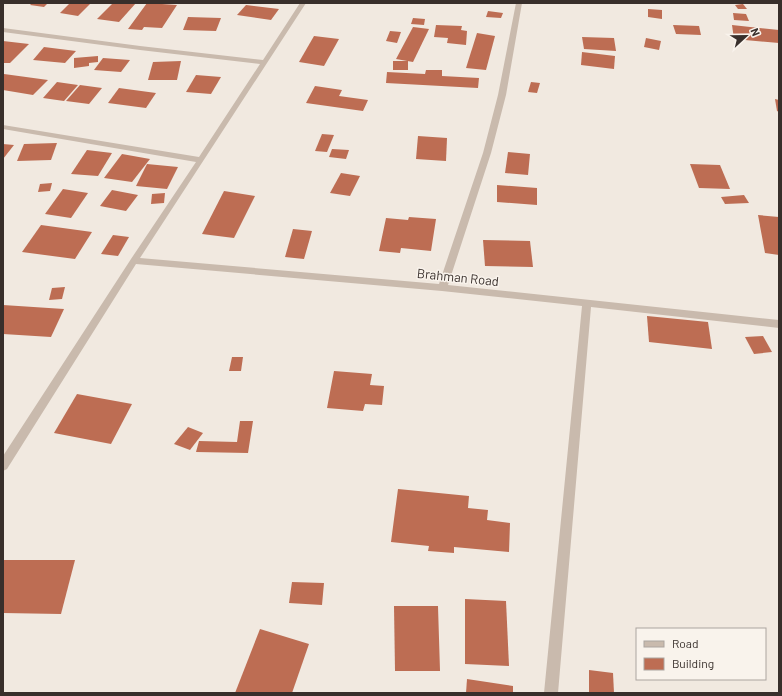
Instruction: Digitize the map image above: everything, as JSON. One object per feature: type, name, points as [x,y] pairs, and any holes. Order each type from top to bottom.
[{"type":"street","points":[[3,466],[134,261],[303,3]]},
{"type":"street","points":[[442,288],[489,146],[502,94],[518,3]]},
{"type":"street","points":[[3,30],[140,48],[265,62]]},
{"type":"street","points":[[3,127],[201,160]]},
{"type":"street","name":"Brahman Road","points":[[134,261],[442,288],[779,324]]},
{"type":"street","points":[[551,693],[587,303]]},
{"type":"building","points":[[32,3],[48,3],[44,7],[30,5]]},
{"type":"building","points":[[70,3],[91,3],[78,16],[60,13]]},
{"type":"building","points":[[113,3],[136,3],[119,22],[97,19]]},
{"type":"building","points":[[147,3],[177,5],[162,28],[144,27],[142,30],[128,29]]},
{"type":"building","points":[[743,4],[747,9],[738,9],[735,5]]},
{"type":"building","points":[[246,5],[279,9],[271,20],[237,15]]},
{"type":"building","points":[[648,9],[662,10],[662,19],[648,17]]},
{"type":"building","points":[[488,11],[503,13],[501,18],[486,17]]},
{"type":"building","points":[[733,13],[746,14],[749,21],[734,20]]},
{"type":"building","points":[[188,17],[221,18],[216,31],[183,30]]},
{"type":"building","points":[[413,18],[425,19],[424,25],[411,24]]},
{"type":"building","points":[[436,25],[462,26],[461,30],[467,31],[466,45],[447,43],[448,38],[434,37]]},
{"type":"building","points":[[673,25],[699,26],[701,35],[676,34]]},
{"type":"building","points":[[732,25],[779,30],[779,43],[734,39]]},
{"type":"building","points":[[413,27],[429,29],[413,62],[396,59]]},
{"type":"building","points":[[390,31],[401,32],[397,43],[386,41]]},
{"type":"building","points":[[477,33],[495,36],[486,70],[466,68]]},
{"type":"building","points":[[314,36],[339,39],[324,66],[299,62]]},
{"type":"building","points":[[582,37],[614,38],[616,51],[584,49]]},
{"type":"building","points":[[646,38],[661,41],[659,50],[644,47]]},
{"type":"building","points":[[3,41],[29,44],[10,63],[3,63]]},
{"type":"building","points":[[44,47],[76,51],[65,63],[33,60]]},
{"type":"building","points":[[582,52],[615,56],[614,69],[581,65]]},
{"type":"building","points":[[98,56],[98,62],[89,63],[89,66],[74,68],[74,58]]},
{"type":"building","points":[[103,58],[130,60],[121,72],[94,70]]},
{"type":"building","points":[[181,61],[177,80],[148,80],[153,62]]},
{"type":"building","points":[[393,61],[408,61],[408,70],[393,70]]},
{"type":"building","points":[[426,70],[442,70],[442,76],[479,78],[478,88],[386,83],[387,72],[425,74]]},
{"type":"building","points":[[3,74],[48,80],[33,95],[3,90]]},
{"type":"building","points":[[196,75],[221,77],[211,94],[186,92]]},
{"type":"building","points":[[57,82],[78,85],[64,101],[43,98]]},
{"type":"building","points":[[531,82],[540,83],[537,93],[528,92]]},
{"type":"building","points":[[80,85],[102,88],[89,104],[66,101]]},
{"type":"building","points":[[315,86],[342,90],[339,96],[368,100],[363,111],[306,103]]},
{"type":"building","points":[[119,88],[156,93],[146,108],[108,103]]},
{"type":"building","points":[[775,99],[779,100],[779,112],[777,111]]},
{"type":"building","points":[[322,134],[334,135],[327,152],[315,151]]},
{"type":"building","points":[[418,136],[447,138],[446,161],[416,159]]},
{"type":"building","points":[[57,143],[51,160],[17,161],[24,144]]},
{"type":"building","points":[[3,144],[14,145],[3,159]]},
{"type":"building","points":[[332,149],[349,150],[346,159],[329,157]]},
{"type":"building","points":[[87,150],[112,153],[98,176],[71,174]]},
{"type":"building","points":[[508,152],[530,154],[528,175],[505,173]]},
{"type":"building","points":[[122,154],[150,159],[132,182],[104,178]]},
{"type":"building","points":[[147,164],[178,167],[167,189],[136,186]]},
{"type":"building","points":[[690,164],[720,165],[730,189],[699,188]]},
{"type":"building","points":[[341,173],[360,176],[350,196],[330,193]]},
{"type":"building","points":[[52,183],[50,191],[38,192],[40,184]]},
{"type":"building","points":[[497,185],[537,188],[537,205],[497,202]]},
{"type":"building","points":[[63,189],[88,193],[71,218],[45,214]]},
{"type":"building","points":[[112,190],[138,195],[126,211],[100,206]]},
{"type":"building","points":[[224,191],[255,196],[234,238],[202,234]]},
{"type":"building","points":[[165,193],[164,203],[151,204],[152,194]]},
{"type":"building","points":[[744,195],[749,203],[725,204],[721,197]]},
{"type":"building","points":[[758,215],[779,217],[779,255],[765,253]]},
{"type":"building","points":[[409,217],[436,219],[431,251],[401,248],[400,253],[379,251],[386,218],[408,220]]},
{"type":"building","points":[[41,225],[92,232],[75,259],[22,252]]},
{"type":"building","points":[[293,229],[312,231],[304,259],[285,257]]},
{"type":"building","points":[[113,235],[129,237],[118,256],[101,254]]},
{"type":"building","points":[[483,240],[530,241],[533,267],[485,266]]},
{"type":"building","points":[[65,287],[62,299],[49,300],[52,288]]},
{"type":"building","points":[[3,305],[64,309],[51,337],[3,334]]},
{"type":"building","points":[[647,316],[708,322],[712,349],[649,342]]},
{"type":"building","points":[[763,336],[772,352],[754,354],[745,337]]},
{"type":"building","points":[[232,357],[243,357],[241,371],[229,371]]},
{"type":"building","points":[[334,371],[372,374],[370,385],[384,386],[382,405],[365,404],[363,411],[327,408]]},
{"type":"building","points":[[77,394],[132,404],[111,444],[54,433]]},
{"type":"building","points":[[240,421],[253,421],[248,453],[196,452],[199,441],[237,442]]},
{"type":"building","points":[[188,427],[203,433],[190,450],[174,444]]},
{"type":"building","points":[[398,489],[469,496],[468,508],[488,510],[487,520],[510,523],[509,552],[454,547],[454,553],[428,551],[429,546],[391,542]]},
{"type":"building","points":[[3,560],[75,560],[61,614],[3,613]]},
{"type":"building","points":[[292,582],[324,583],[322,605],[289,603]]},
{"type":"building","points":[[465,599],[506,601],[509,666],[465,664]]},
{"type":"building","points":[[394,606],[438,606],[440,671],[395,671]]},
{"type":"building","points":[[260,629],[309,644],[292,693],[235,693]]},
{"type":"building","points":[[589,670],[613,673],[614,693],[589,693]]},
{"type":"building","points":[[467,679],[513,686],[513,693],[466,693]]}]
